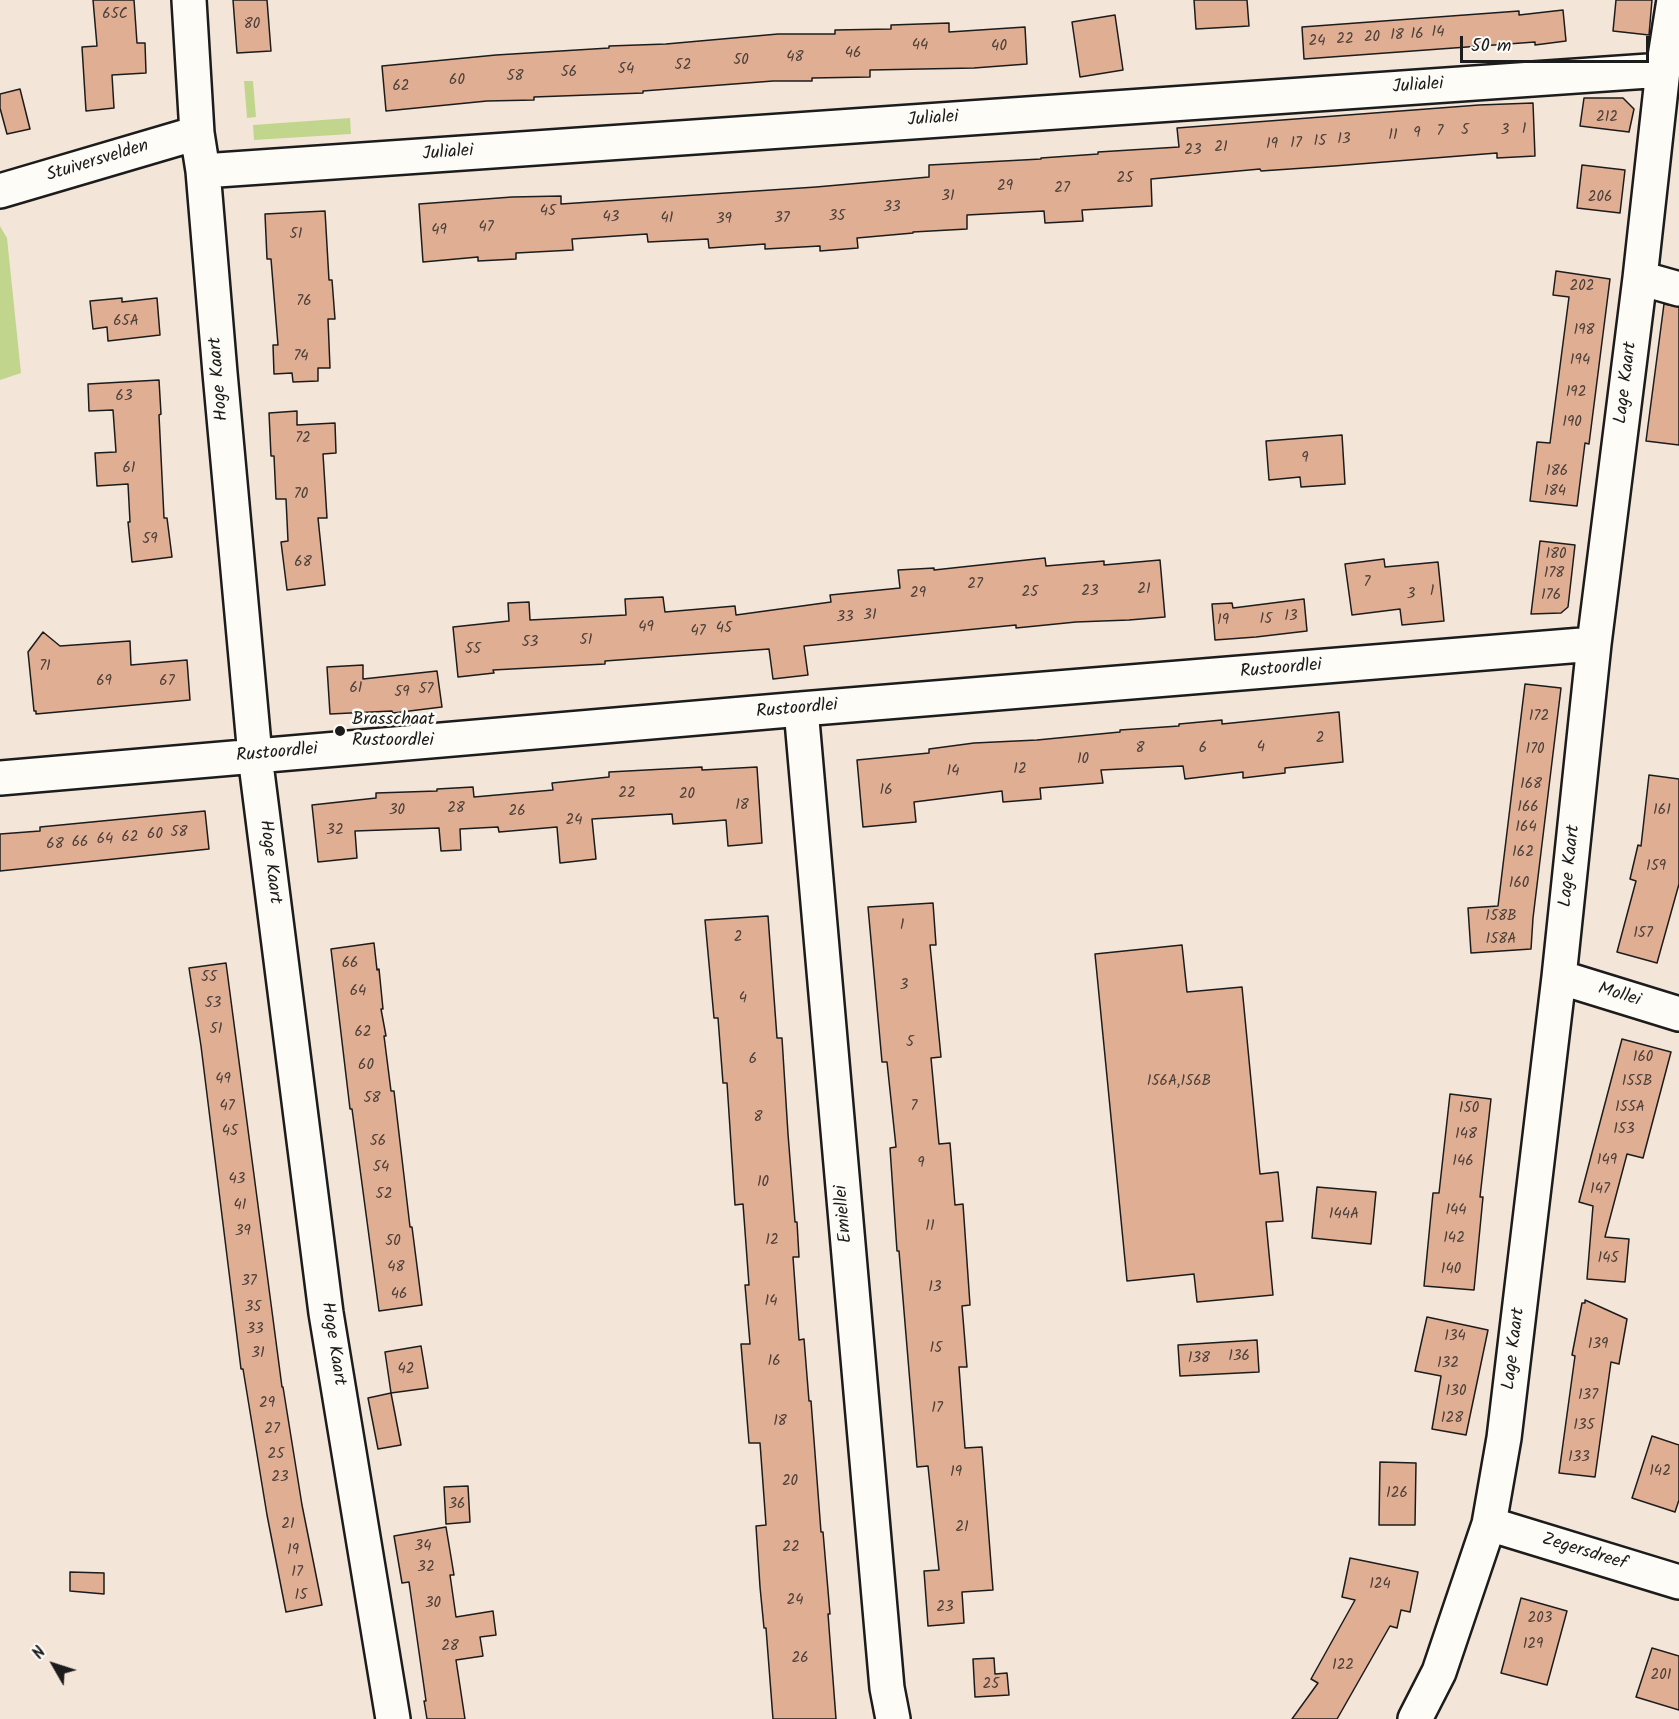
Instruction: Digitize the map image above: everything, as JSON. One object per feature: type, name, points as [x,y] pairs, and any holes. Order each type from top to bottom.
[{"type":"street","name":"Hoge Kaart","points":[[189,0],[197,133],[203,171],[255,756],[326,1313],[393,1719]]},
{"type":"street","name":"Lage Kaart","points":[[1415,1719],[1439,1672],[1489,1524],[1505,1426],[1559,977],[1594,644],[1640,278],[1663,70],[1674,0]]},
{"type":"street","name":"Julialei","points":[[203,171],[1663,70]]},
{"type":"street","name":"Stuiversvelden","points":[[0,191],[197,133]]},
{"type":"street","points":[[1640,278],[1679,289]]},
{"type":"street","name":"Rustoordlei","points":[[0,778],[1594,644]]},
{"type":"street","name":"Emiellei","points":[[801,709],[884,1664],[893,1719]]},
{"type":"street","name":"Mollei","points":[[1559,977],[1679,1014]]},
{"type":"street","name":"Zegersdreef","points":[[1489,1524],[1679,1582]]},
{"type":"green space","points":[[244,81],[253,81],[256,117],[247,118]]},
{"type":"green space","points":[[350,118],[351,134],[254,140],[253,125]]},
{"type":"green space","points":[[0,226],[7,238],[21,373],[0,380]]},
{"type":"building","points":[[93,0],[134,0],[137,43],[145,43],[146,73],[112,75],[114,108],[86,111],[82,47],[97,46]]},
{"type":"building","points":[[233,0],[267,0],[271,51],[237,53]]},
{"type":"building","points":[[1194,0],[1247,0],[1249,26],[1196,29]]},
{"type":"building","points":[[1616,0],[1652,0],[1649,35],[1613,31]]},
{"type":"building","points":[[1563,10],[1566,41],[1535,45],[1535,42],[1304,59],[1302,27],[1519,11],[1519,15]]},
{"type":"building","points":[[1115,15],[1123,70],[1080,77],[1072,22]]},
{"type":"building","points":[[949,23],[949,32],[1025,27],[1027,64],[974,68],[870,70],[870,77],[812,78],[812,81],[773,81],[643,91],[643,93],[534,97],[534,100],[487,101],[386,111],[382,66],[496,55],[609,48],[609,46],[666,44],[778,34],[835,34],[835,30],[891,29],[891,25]]},
{"type":"building","points":[[20,89],[30,129],[7,134],[0,108],[0,94]]},
{"type":"building","points":[[1584,98],[1623,98],[1634,109],[1629,132],[1580,126]]},
{"type":"building","points":[[1533,103],[1535,156],[1497,158],[1497,153],[1261,171],[1260,169],[1151,179],[1152,206],[1082,210],[1083,221],[1045,223],[1044,211],[967,215],[967,229],[857,238],[858,248],[820,251],[820,246],[765,249],[765,244],[709,248],[708,239],[648,242],[647,234],[572,239],[573,250],[516,253],[516,259],[478,261],[478,257],[423,262],[419,204],[561,196],[561,204],[929,177],[929,165],[1041,159],[1098,154],[1098,152],[1179,147],[1177,128]]},
{"type":"building","points":[[1582,165],[1625,170],[1620,213],[1577,208]]},
{"type":"building","points":[[325,211],[329,280],[332,280],[335,319],[328,319],[330,368],[318,368],[318,381],[293,382],[292,373],[274,374],[273,345],[278,345],[271,259],[267,259],[265,214]]},
{"type":"building","points":[[1556,271],[1610,279],[1589,444],[1585,443],[1577,506],[1530,501],[1537,442],[1550,443],[1569,297],[1553,295]]},
{"type":"building","points":[[122,298],[122,302],[157,298],[160,335],[108,341],[107,327],[93,329],[90,301]]},
{"type":"building","points":[[1664,304],[1679,307],[1679,445],[1646,441]]},
{"type":"building","points":[[159,380],[164,518],[167,518],[172,557],[132,562],[128,522],[130,522],[128,484],[97,486],[95,453],[116,452],[113,410],[89,411],[88,384]]},
{"type":"building","points":[[297,411],[297,425],[335,423],[336,453],[323,454],[327,518],[318,518],[325,585],[287,590],[281,542],[288,541],[286,499],[276,499],[269,413]]},
{"type":"building","points":[[1342,435],[1345,484],[1301,487],[1300,477],[1269,480],[1266,441]]},
{"type":"building","points":[[1540,541],[1575,545],[1568,607],[1561,613],[1531,614]]},
{"type":"building","points":[[1045,558],[1046,566],[1104,561],[1104,565],[1160,560],[1165,617],[1016,628],[1016,625],[804,646],[808,675],[773,679],[769,649],[605,661],[605,664],[493,670],[494,673],[458,677],[453,627],[509,621],[508,603],[529,602],[530,620],[626,615],[625,599],[663,597],[665,612],[735,606],[736,615],[831,602],[830,595],[900,588],[898,570],[934,568],[934,570]]},
{"type":"building","points":[[1384,559],[1385,567],[1438,562],[1444,621],[1402,625],[1400,609],[1352,615],[1345,564]]},
{"type":"building","points":[[1304,599],[1307,631],[1215,640],[1212,604],[1232,603],[1233,608]]},
{"type":"building","points":[[43,632],[60,646],[130,641],[131,665],[187,660],[190,700],[36,714],[28,652]]},
{"type":"building","points":[[363,665],[363,679],[437,671],[442,707],[393,713],[392,711],[330,714],[327,667]]},
{"type":"building","points":[[1525,684],[1561,688],[1531,949],[1471,953],[1468,908],[1498,906]]},
{"type":"building","points":[[1339,712],[1343,762],[1285,768],[1285,773],[1243,778],[1243,772],[1185,779],[1183,766],[1101,770],[1103,783],[1040,788],[1041,799],[1003,802],[1002,791],[914,802],[916,822],[863,827],[857,760],[929,753],[929,749],[974,743],[1037,740],[1222,720],[1222,724]]},
{"type":"building","points":[[702,767],[702,770],[757,767],[762,843],[728,846],[726,820],[673,824],[672,814],[592,819],[596,859],[560,863],[557,827],[499,832],[498,827],[460,829],[461,850],[441,851],[439,828],[355,831],[357,858],[318,862],[312,805],[376,798],[376,793],[437,791],[437,789],[473,787],[474,797],[553,790],[552,783],[609,777],[609,772]]},
{"type":"building","points":[[1649,775],[1679,779],[1679,884],[1657,963],[1617,952],[1636,881],[1630,879],[1638,845],[1641,846]]},
{"type":"building","points":[[205,811],[209,849],[0,871],[0,834],[40,831],[40,827]]},
{"type":"building","points":[[933,903],[936,945],[930,945],[941,1057],[931,1058],[939,1144],[950,1143],[955,1205],[963,1204],[970,1305],[962,1306],[967,1367],[959,1367],[965,1448],[982,1447],[993,1590],[962,1592],[964,1623],[928,1626],[924,1571],[939,1570],[928,1466],[917,1467],[890,1148],[896,1147],[887,1062],[882,1062],[868,907]]},
{"type":"building","points":[[768,916],[777,1038],[782,1038],[795,1222],[797,1222],[799,1257],[793,1257],[799,1340],[804,1339],[809,1401],[811,1401],[830,1614],[828,1614],[836,1719],[773,1719],[766,1628],[764,1628],[760,1587],[756,1526],[766,1525],[760,1443],[749,1443],[741,1344],[750,1344],[745,1285],[749,1285],[743,1204],[735,1205],[727,1083],[723,1083],[718,1018],[714,1018],[705,920]]},
{"type":"building","points":[[374,943],[377,970],[379,969],[383,1009],[381,1009],[391,1091],[394,1091],[422,1305],[379,1311],[352,1109],[350,1109],[331,949]]},
{"type":"building","points":[[1182,945],[1187,992],[1242,987],[1260,1174],[1278,1172],[1283,1221],[1266,1222],[1273,1295],[1197,1302],[1194,1274],[1127,1281],[1095,954]]},
{"type":"building","points":[[226,963],[282,1387],[322,1605],[286,1612],[267,1515],[243,1369],[241,1369],[201,1046],[189,968]]},
{"type":"building","points":[[1622,1039],[1671,1052],[1643,1158],[1627,1154],[1605,1237],[1629,1239],[1625,1282],[1587,1279],[1593,1206],[1579,1202]]},
{"type":"building","points":[[1450,1094],[1491,1099],[1480,1197],[1483,1197],[1474,1290],[1424,1286],[1433,1193],[1439,1193]]},
{"type":"building","points":[[1317,1187],[1376,1192],[1371,1244],[1312,1238]]},
{"type":"building","points":[[1585,1300],[1627,1319],[1619,1364],[1611,1362],[1595,1477],[1559,1473],[1575,1356],[1572,1355],[1582,1303],[1585,1303]]},
{"type":"building","points":[[1427,1317],[1488,1330],[1466,1435],[1432,1429],[1441,1376],[1415,1371]]},
{"type":"building","points":[[1257,1340],[1259,1372],[1180,1376],[1178,1345]]},
{"type":"building","points":[[421,1346],[428,1388],[391,1393],[385,1352]]},
{"type":"building","points":[[391,1393],[401,1445],[378,1449],[368,1398]]},
{"type":"building","points":[[1652,1436],[1679,1445],[1679,1500],[1675,1512],[1632,1498]]},
{"type":"building","points":[[1380,1462],[1416,1463],[1415,1525],[1379,1525]]},
{"type":"building","points":[[468,1486],[470,1522],[446,1524],[444,1487]]},
{"type":"building","points":[[446,1527],[454,1575],[450,1575],[456,1617],[493,1611],[496,1635],[480,1637],[483,1656],[456,1660],[465,1719],[427,1719],[409,1582],[402,1583],[394,1536]]},
{"type":"building","points":[[1350,1558],[1418,1572],[1410,1612],[1401,1610],[1397,1628],[1390,1626],[1337,1719],[1292,1719],[1318,1683],[1311,1679],[1355,1600],[1342,1597]]},
{"type":"building","points":[[70,1572],[104,1573],[104,1594],[70,1591]]},
{"type":"building","points":[[1521,1598],[1567,1611],[1547,1685],[1501,1673]]},
{"type":"building","points":[[1652,1648],[1679,1656],[1679,1710],[1636,1697]]},
{"type":"building","points":[[994,1658],[995,1674],[1007,1673],[1009,1695],[975,1697],[973,1659]]},
{"type":"place","name":"Brasschaat Rustoordlei","points":[[340,731]]}]
